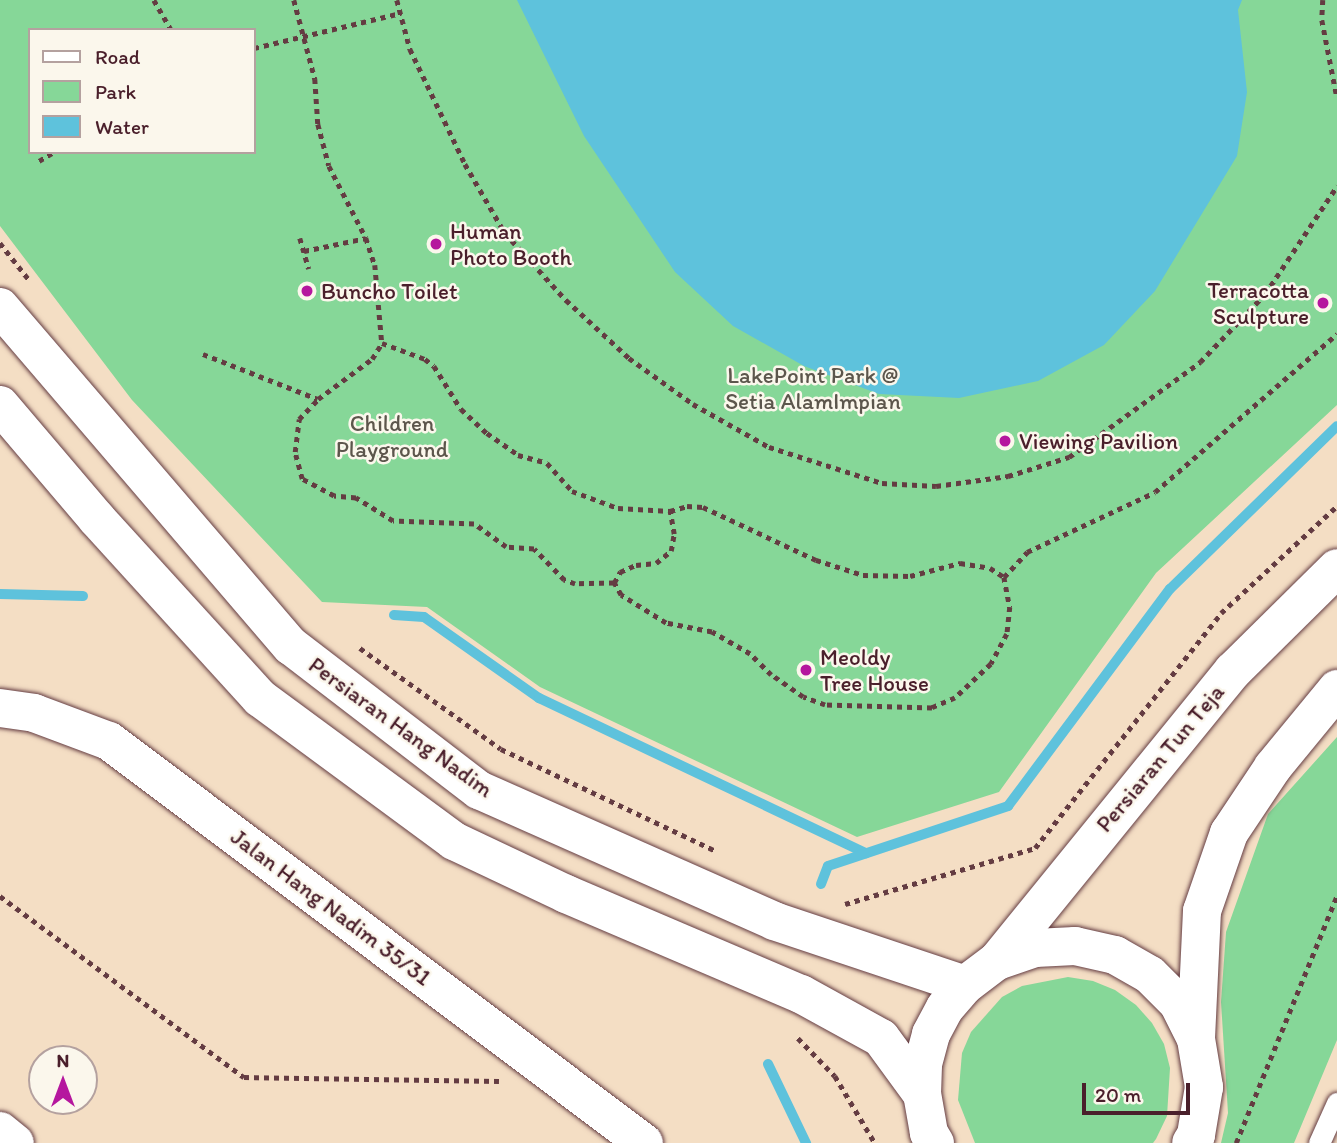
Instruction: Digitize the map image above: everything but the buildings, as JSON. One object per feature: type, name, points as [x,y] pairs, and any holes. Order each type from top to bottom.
[{"type":"street","name":"Persiaran Hang Nadim","points":[[0,307],[291,646],[479,790],[774,921],[965,985]]},
{"type":"street","points":[[0,405],[89,510],[260,698],[454,841],[566,894],[801,994],[881,1038],[922,1094]]},
{"type":"street","name":"Persiaran Tun Teja","points":[[997,961],[1233,671],[1337,568]]},
{"type":"street","points":[[1191,1143],[1196,1135],[1204,1087],[1196,1039],[1202,911],[1229,833],[1273,767],[1337,689]]},
{"type":"street","name":"Jalan Hang Nadim 35/31","points":[[0,708],[34,713],[109,741],[605,1131],[645,1143]]},
{"type":"street","points":[[935,1143],[929,1133],[922,1094],[923,1064],[931,1034],[945,1008],[965,985],[997,961],[1035,948],[1075,946],[1115,955],[1150,975],[1178,1003],[1196,1039]]},
{"type":"street","points":[[0,1131],[15,1143]]},
{"type":"lane","points":[[1320,1143],[1337,1103]]},
{"type":"path","points":[[154,0],[170,28]]},
{"type":"path","points":[[295,0],[315,79],[318,124],[329,166],[366,238],[375,265],[382,343],[372,359],[318,399],[299,419],[295,452],[302,479],[334,496],[356,498],[373,506],[393,521],[474,524],[506,547],[534,550],[564,580],[575,584],[614,583]]},
{"type":"path","points":[[397,0],[410,49],[471,175],[505,233],[566,300],[629,358],[693,404],[769,447],[882,483],[936,486],[1008,476],[1069,457],[1200,362],[1265,294],[1337,186]]},
{"type":"path","points":[[1323,0],[1322,20],[1337,97]]},
{"type":"path","points":[[256,48],[401,13]]},
{"type":"path","points":[[39,161],[51,154]]},
{"type":"path","points":[[300,238],[309,269]]},
{"type":"path","points":[[304,251],[366,238]]},
{"type":"path","points":[[0,243],[34,285]]},
{"type":"path","points":[[1004,577],[1027,552],[1155,492],[1337,334]]},
{"type":"path","points":[[382,343],[425,359],[434,366],[461,409],[486,433],[518,455],[547,463],[572,491],[618,508],[670,511],[687,506],[703,507],[816,560],[863,575],[909,576],[960,563],[990,568],[1004,577],[1010,607],[1007,634],[991,664],[955,698],[932,708],[825,705],[803,697],[771,675],[750,654],[712,632],[666,623],[621,595],[614,583]]},
{"type":"path","points":[[203,354],[318,399]]},
{"type":"path","points":[[836,907],[1035,848],[1221,613],[1337,506]]},
{"type":"path","points":[[614,583],[620,572],[636,565],[656,563],[671,551],[674,534],[670,511]]},
{"type":"path","points":[[357,645],[501,749],[724,855]]},
{"type":"path","points":[[1236,1143],[1337,895]]},
{"type":"path","points":[[0,897],[244,1077],[502,1081]]},
{"type":"green space","name":"LakePoint Park @ Setia AlamImpian","points":[[0,0],[1337,0],[1337,405],[1156,573],[999,792],[857,837],[540,687],[427,607],[322,602],[132,400],[0,226]]},
{"type":"green space","points":[[1337,737],[1337,1040],[1294,1143],[1221,1143],[1228,1113],[1221,1002],[1226,932],[1268,814]]},
{"type":"green space","points":[[1068,977],[1093,981],[1115,990],[1136,1005],[1152,1023],[1164,1044],[1170,1068],[1167,1116],[1156,1139],[1153,1143],[975,1143],[958,1100],[962,1053],[971,1032],[1002,997],[1022,986]]},
{"type":"water","points":[[517,0],[1242,0],[1238,10],[1247,92],[1237,156],[1155,291],[1104,345],[1038,381],[959,398],[879,394],[804,366],[733,326],[675,272],[584,136]]},
{"type":"waterway","points":[[821,884],[828,866],[1008,806],[1170,589],[1337,426]]},
{"type":"waterway","points":[[0,594],[83,596]]},
{"type":"waterway","points":[[394,615],[424,617],[539,698],[866,853]]},
{"type":"waterway","points":[[768,1064],[806,1143]]},
{"type":"place","name":"Human Photo Booth","points":[[436,244]]},
{"type":"place","name":"Buncho Toilet","points":[[307,291]]},
{"type":"place","name":"Terracotta Sculpture","points":[[1323,303]]},
{"type":"place","name":"Viewing Pavilion","points":[[1005,441]]},
{"type":"place","name":"Meoldy Tree House","points":[[806,670]]},
{"type":"park label","name":"Children Playground","points":[[392,436]]}]
